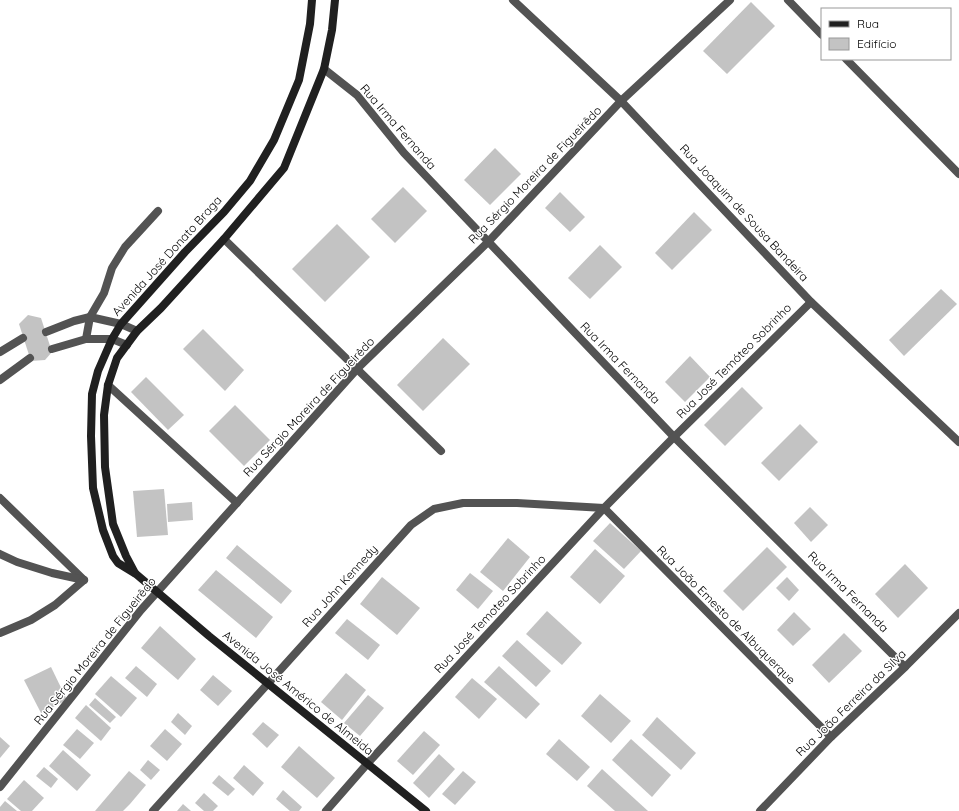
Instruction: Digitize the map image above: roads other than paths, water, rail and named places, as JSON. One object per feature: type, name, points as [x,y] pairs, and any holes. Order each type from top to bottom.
[{"type":"main road","name":"Avenida José Donato Braga","points":[[157,592],[136,574],[118,563],[113,556],[103,530],[93,488],[91,436],[92,394],[98,371],[112,338],[121,324],[185,252],[224,212],[250,181],[274,140],[299,80],[310,24],[312,0]]},
{"type":"main road","name":"Avenida José Donato Braga","points":[[136,574],[126,556],[113,524],[105,467],[104,415],[108,385],[117,358],[137,331],[161,308],[224,239],[284,168],[324,69],[332,30],[335,0]]},
{"type":"main road","name":"Avenida José Américo de Almeida","points":[[157,592],[209,636],[426,811]]},
{"type":"street","name":"Rua Joaquim de Sousa Bandeira","points":[[513,0],[621,101],[811,302],[959,442]]},
{"type":"street","name":"Rua Sérgio Moreira de Figueirêdo","points":[[0,787],[141,610],[357,369],[488,242],[621,101],[730,0]]},
{"type":"street","points":[[788,0],[821,34]]},
{"type":"street","points":[[847,60],[959,174]]},
{"type":"street","name":"Rua Irma Fernanda","points":[[324,69],[357,95],[404,154],[674,437],[905,666]]},
{"type":"street","points":[[86,339],[90,318],[104,293],[112,268],[125,248],[158,211]]},
{"type":"street","points":[[224,239],[441,451]]},
{"type":"street","name":"Rua José Temóteo Sobrinho","points":[[674,437],[811,302]]},
{"type":"street","points":[[46,332],[74,321],[90,318],[121,324],[137,331]]},
{"type":"street","points":[[0,352],[23,338]]},
{"type":"street","points":[[52,349],[86,339],[112,338],[122,344],[127,345]]},
{"type":"street","points":[[0,380],[30,358]]},
{"type":"street","points":[[108,385],[237,503]]},
{"type":"street","name":"Rua José Temoteo Sobrinho","points":[[326,811],[367,764],[604,508],[674,437]]},
{"type":"street","points":[[0,498],[84,580]]},
{"type":"street","name":"Rua John Kennedy","points":[[153,811],[411,525],[434,508],[463,503],[516,503],[604,508]]},
{"type":"street","name":"Rua João Emesto de Albuquerque","points":[[604,508],[831,738]]},
{"type":"street","points":[[0,554],[17,562],[52,573],[84,580]]},
{"type":"street","points":[[0,633],[31,620],[55,605],[84,580]]},
{"type":"street","name":"Rua João Ferreira da Silva","points":[[760,811],[831,738],[959,613]]}]
